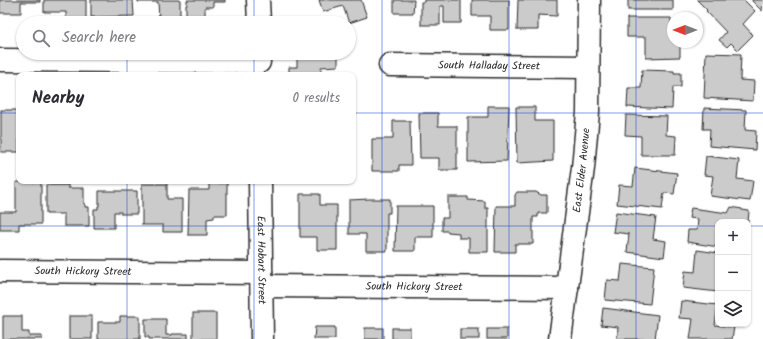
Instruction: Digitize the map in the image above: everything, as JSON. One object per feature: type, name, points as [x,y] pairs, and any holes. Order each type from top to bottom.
[{"type":"street","points":[[258,0],[259,16]]},
{"type":"street","name":"East Elder Avenue","points":[[560,339],[585,147],[588,112],[589,0]]},
{"type":"street","points":[[0,60],[259,63]]},
{"type":"street","name":"South Halladay Street","points":[[390,65],[588,67]]},
{"type":"street","name":"East Hobart Street","points":[[260,184],[262,339]]},
{"type":"street","name":"South Hickory Street","points":[[0,272],[567,288]]},
{"type":"building","points":[[0,0],[40,0],[40,2],[21,2],[21,13],[0,13]]},
{"type":"building","points":[[44,0],[86,0],[86,16],[66,16],[66,12],[44,12]]},
{"type":"building","points":[[91,0],[133,0],[134,16],[91,16]]},
{"type":"building","points":[[138,0],[180,0],[180,15],[159,16],[158,2],[138,2]]},
{"type":"building","points":[[187,0],[225,0],[225,2],[213,2],[213,7],[205,7],[205,16],[186,16]]},
{"type":"building","points":[[319,0],[361,0],[367,17],[356,21],[356,16],[347,16],[343,6],[323,12]]},
{"type":"building","points":[[394,0],[414,0],[413,13],[394,13]]},
{"type":"building","points":[[424,0],[461,0],[461,23],[444,23],[444,6],[440,6],[440,25],[421,25],[421,2],[424,2]]},
{"type":"building","points":[[472,0],[509,0],[509,30],[490,30],[490,16],[472,16]]},
{"type":"building","points":[[518,0],[557,0],[557,16],[538,15],[538,30],[517,30]]},
{"type":"building","points":[[628,0],[673,0],[673,10],[628,10]]},
{"type":"building","points":[[697,0],[744,0],[755,11],[743,24],[753,35],[738,50],[731,43],[727,47],[719,40],[726,32]]},
{"type":"building","points":[[763,0],[762,11],[752,1]]},
{"type":"building","points":[[627,18],[667,18],[667,48],[680,48],[680,57],[646,58],[646,37],[627,37]]},
{"type":"building","points":[[706,53],[741,54],[740,80],[754,81],[753,101],[704,98]]},
{"type":"building","points":[[297,60],[338,60],[338,66],[321,67],[321,72],[289,72],[289,67],[297,67]]},
{"type":"building","points":[[642,70],[674,71],[674,73],[681,73],[681,87],[673,87],[672,109],[627,107],[628,88],[641,88]]},
{"type":"building","points":[[488,106],[509,106],[507,161],[468,162],[468,117],[488,117]]},
{"type":"building","points":[[516,107],[535,107],[535,121],[553,121],[553,161],[517,163]]},
{"type":"building","points":[[704,108],[746,110],[745,130],[756,131],[755,150],[709,146],[710,129],[703,129]]},
{"type":"building","points":[[1,110],[16,110],[16,152],[1,152]]},
{"type":"building","points":[[419,113],[438,113],[438,126],[457,126],[457,170],[439,170],[439,158],[420,158]]},
{"type":"building","points":[[626,115],[667,116],[666,135],[676,136],[675,155],[641,155],[641,136],[625,135]]},
{"type":"building","points":[[393,121],[410,121],[411,165],[399,165],[399,171],[372,171],[372,139],[393,139]]},
{"type":"building","points":[[706,156],[739,160],[737,179],[753,181],[750,201],[710,196],[713,176],[704,175]]},
{"type":"building","points":[[635,168],[677,173],[674,194],[664,193],[662,209],[617,204],[619,185],[633,186]]},
{"type":"building","points":[[16,184],[41,184],[41,224],[19,224],[19,230],[0,230],[0,212],[16,212]]},
{"type":"building","points":[[142,184],[167,184],[167,199],[182,199],[182,232],[163,232],[163,225],[142,225]]},
{"type":"building","points":[[209,184],[227,184],[227,215],[214,215],[214,218],[207,219],[207,235],[188,235],[189,190],[209,190]]},
{"type":"building","points":[[46,185],[68,185],[68,188],[84,188],[84,204],[85,207],[89,207],[89,226],[64,226],[64,214],[46,214]]},
{"type":"building","points":[[99,191],[137,191],[137,214],[121,214],[121,212],[114,212],[114,228],[94,228],[94,209],[98,209],[99,206]]},
{"type":"building","points":[[517,192],[536,192],[541,195],[547,195],[547,213],[538,213],[538,217],[533,217],[533,244],[515,244],[515,252],[495,252],[496,206],[515,206],[515,195]]},
{"type":"building","points":[[300,194],[320,194],[320,205],[337,205],[337,250],[317,250],[317,237],[300,237]]},
{"type":"building","points":[[448,197],[468,197],[468,200],[485,201],[485,208],[488,208],[488,252],[469,252],[469,238],[459,238],[459,233],[442,231],[442,218],[448,218]]},
{"type":"building","points":[[390,199],[390,213],[387,213],[387,251],[366,251],[366,234],[349,234],[349,200]]},
{"type":"building","points":[[396,206],[433,206],[433,237],[415,237],[415,251],[395,251]]},
{"type":"building","points":[[731,207],[749,211],[748,219],[715,219],[715,247],[687,242],[688,230],[697,230],[698,219],[689,218],[691,208],[728,213]]},
{"type":"building","points":[[616,212],[656,217],[653,239],[666,241],[664,257],[627,252],[629,234],[613,232]]},
{"type":"building","points":[[697,250],[715,253],[715,292],[683,288],[685,271],[695,272]]},
{"type":"building","points":[[622,264],[654,267],[650,304],[605,300],[607,280],[620,281]]},
{"type":"building","points":[[681,301],[715,305],[715,327],[734,327],[732,339],[690,339],[693,319],[679,318]]},
{"type":"building","points":[[603,308],[658,315],[655,339],[617,339],[618,327],[601,325]]},
{"type":"building","points":[[193,313],[216,313],[216,339],[193,339]]},
{"type":"building","points":[[3,316],[22,316],[22,332],[29,332],[29,336],[42,336],[42,339],[3,339]]},
{"type":"building","points":[[69,316],[92,316],[92,339],[69,339]]},
{"type":"building","points":[[120,316],[140,316],[140,339],[98,339],[98,322],[120,322]]},
{"type":"building","points":[[145,319],[166,319],[166,335],[188,334],[188,339],[149,339],[149,337],[145,337]]},
{"type":"building","points":[[315,327],[335,327],[335,339],[314,339]]},
{"type":"building","points":[[365,328],[383,328],[383,339],[365,339]]},
{"type":"building","points":[[392,328],[410,328],[410,339],[392,339]]},
{"type":"building","points":[[460,329],[479,329],[479,339],[460,339]]},
{"type":"building","points":[[487,329],[507,329],[507,339],[487,339]]}]
